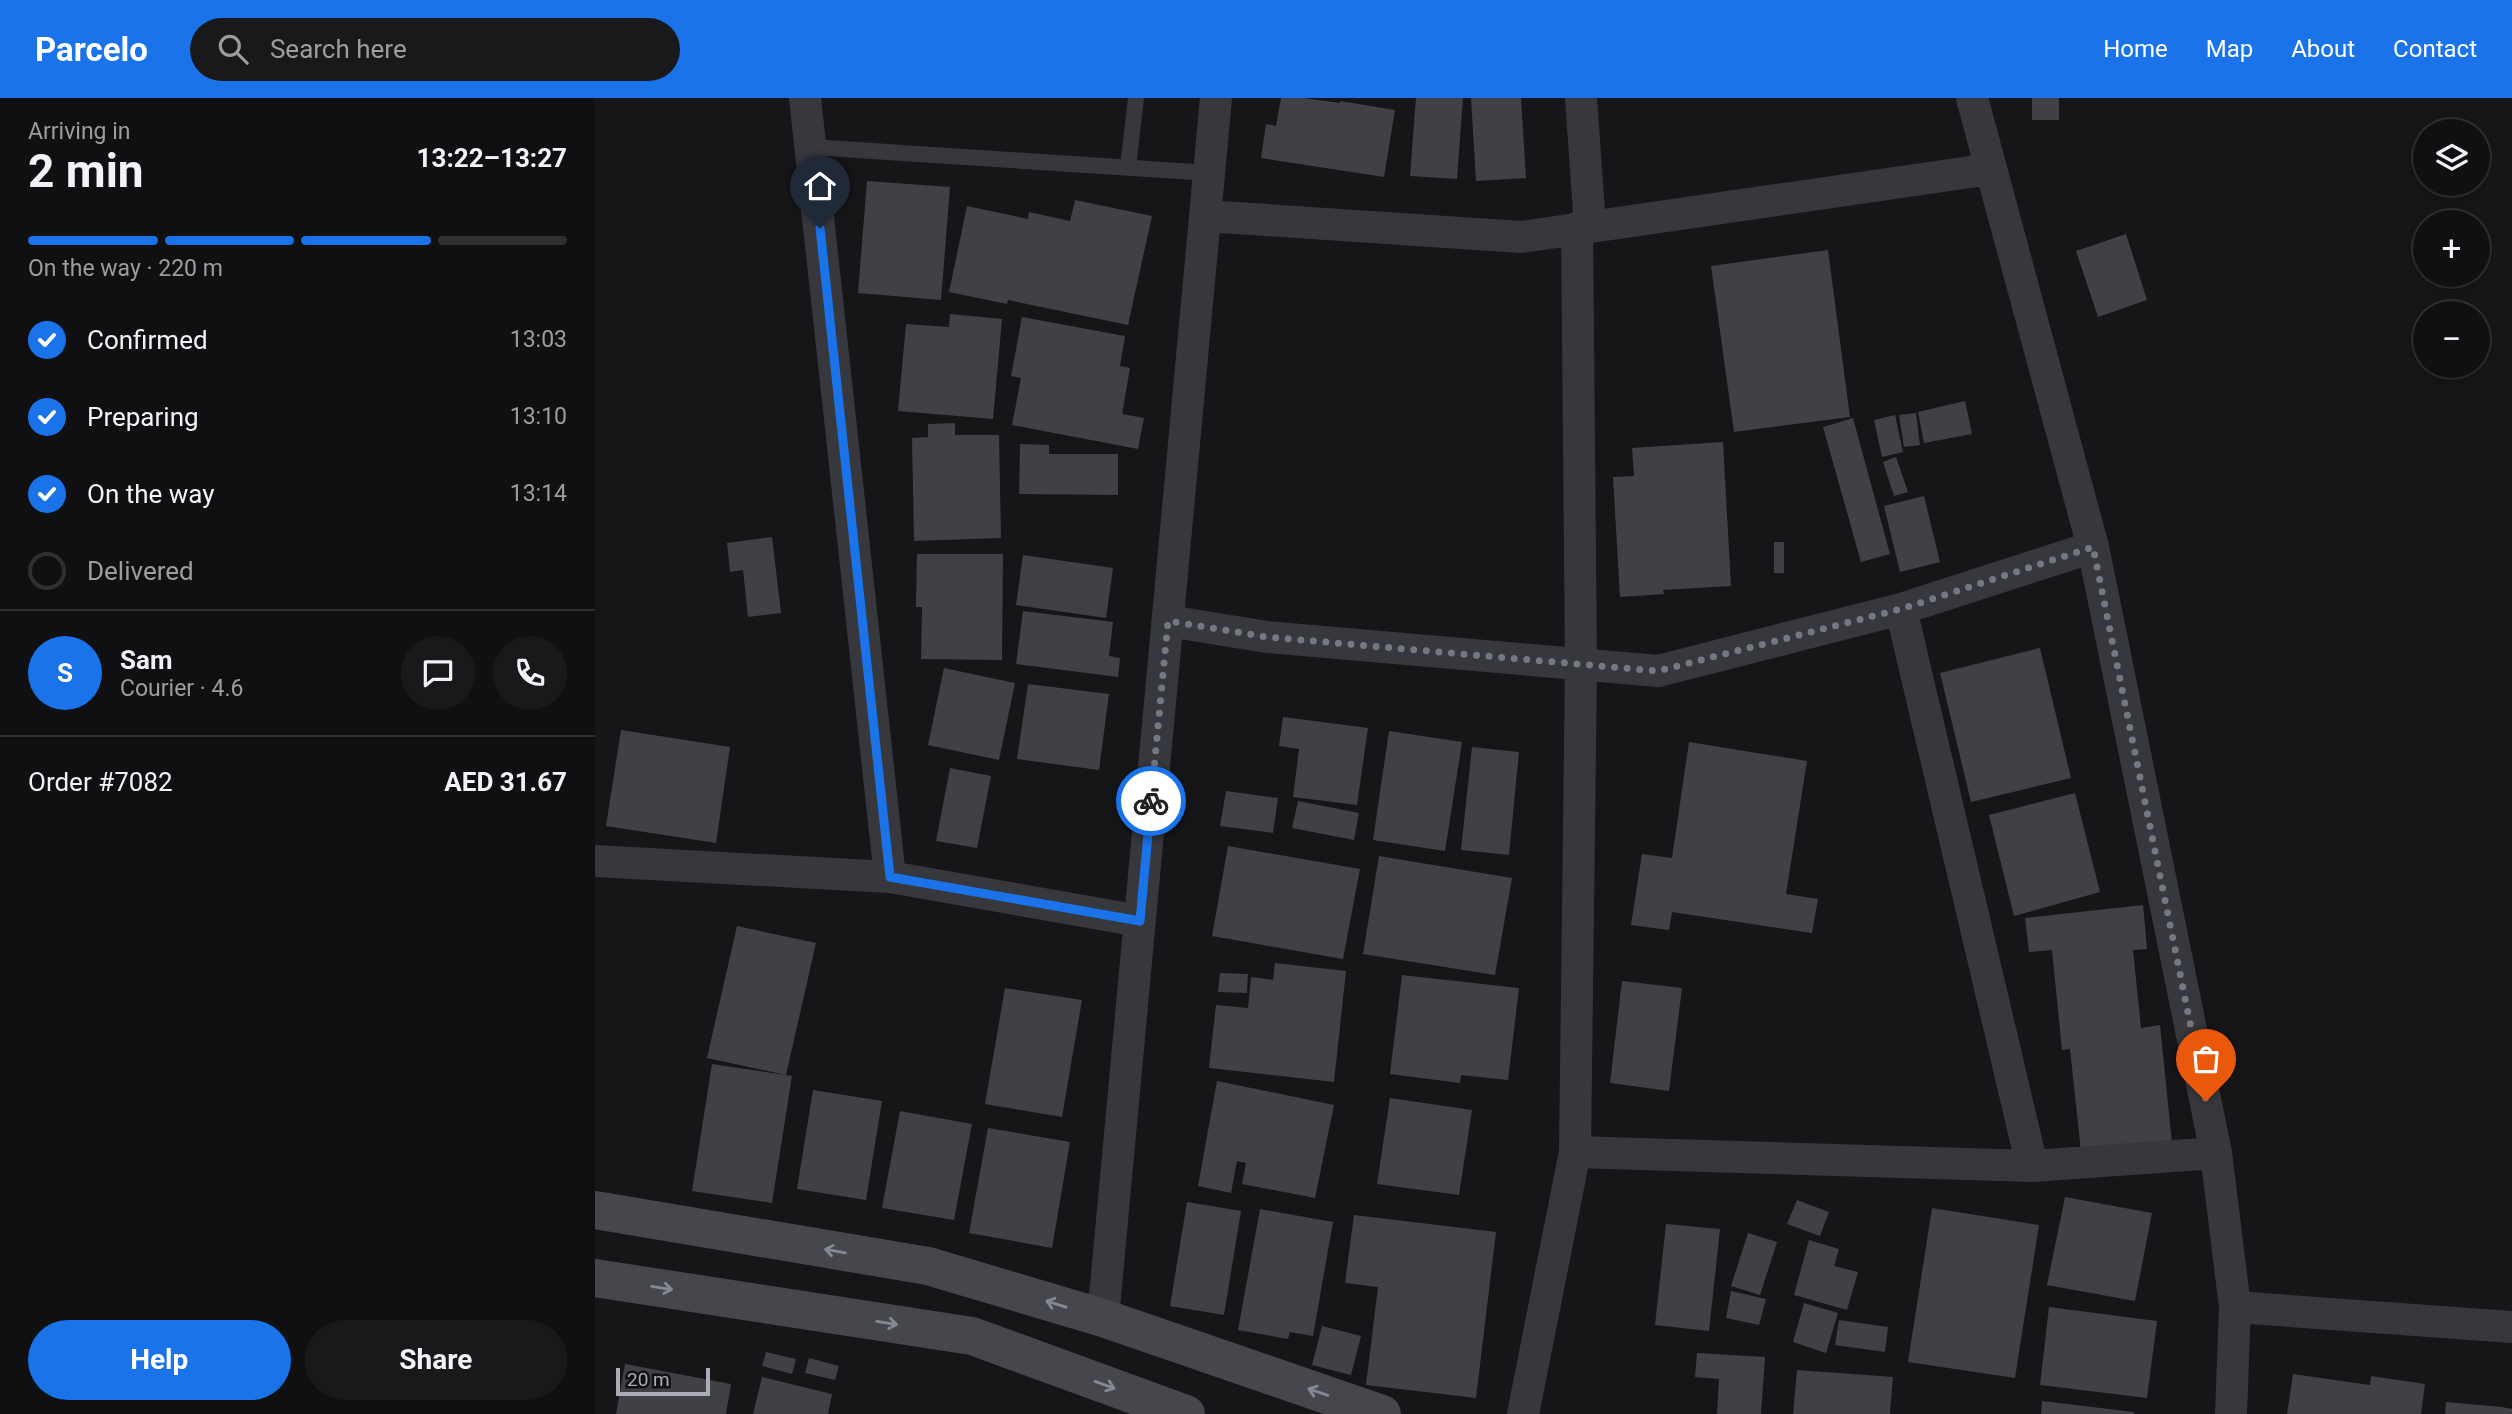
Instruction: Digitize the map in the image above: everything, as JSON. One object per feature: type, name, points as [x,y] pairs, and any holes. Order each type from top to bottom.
[{"type":"street","points":[[805,98],[890,877]]},
{"type":"street","points":[[1103,1318],[1216,98]]},
{"type":"street","points":[[1524,1414],[1576,1152],[1584,228],[1581,98]]},
{"type":"street","points":[[1972,98],[2093,547],[2217,1153],[2235,1307],[2231,1414]]},
{"type":"street","points":[[1206,216],[1521,237],[1991,169]]},
{"type":"street","points":[[1168,621],[1267,637],[1658,671],[1901,609],[2093,547]]},
{"type":"street","points":[[1901,609],[2032,1166]]},
{"type":"street","points":[[595,860],[890,877],[1140,921]]},
{"type":"street","points":[[1576,1152],[2032,1166],[2217,1153]]},
{"type":"street","points":[[595,1210],[928,1266],[1103,1318],[1382,1414]]},
{"type":"street","points":[[595,1278],[972,1336],[1186,1414]]},
{"type":"street","points":[[2235,1307],[2512,1327]]},
{"type":"lane","points":[[1128,167],[1136,98]]},
{"type":"lane","points":[[811,147],[1210,173]]},
{"type":"building","points":[[1281,98],[1340,101],[1395,110],[1384,177],[1261,158],[1266,124],[1276,126]]},
{"type":"building","points":[[1416,98],[1463,98],[1457,179],[1410,176]]},
{"type":"building","points":[[1471,98],[1521,98],[1526,178],[1476,181]]},
{"type":"building","points":[[2032,98],[2059,98],[2059,120],[2032,120]]},
{"type":"building","points":[[867,181],[950,187],[941,300],[858,293]]},
{"type":"building","points":[[1075,200],[1152,216],[1128,325],[1008,300],[1007,304],[949,292],[967,206],[1028,219],[1029,212],[1070,221]]},
{"type":"building","points":[[2126,234],[2147,300],[2098,317],[2076,251]]},
{"type":"building","points":[[1828,250],[1850,417],[1734,432],[1711,266]]},
{"type":"building","points":[[950,314],[1002,319],[993,419],[898,411],[906,324],[949,327]]},
{"type":"building","points":[[1022,317],[1125,336],[1120,366],[1130,368],[1122,414],[1144,418],[1138,449],[1012,425],[1021,378],[1011,376]]},
{"type":"building","points":[[1965,401],[1972,434],[1924,443],[1918,412]]},
{"type":"building","points":[[1916,413],[1920,445],[1904,447],[1899,415]]},
{"type":"building","points":[[1895,415],[1903,452],[1882,457],[1874,420]]},
{"type":"building","points":[[1853,418],[1890,554],[1861,562],[1823,427]]},
{"type":"building","points":[[955,423],[955,435],[999,435],[1001,538],[914,541],[912,438],[928,437],[928,424]]},
{"type":"building","points":[[1723,442],[1731,586],[1663,590],[1664,594],[1620,597],[1613,477],[1634,476],[1632,448]]},
{"type":"building","points":[[1020,444],[1049,445],[1049,454],[1118,454],[1118,495],[1019,494]]},
{"type":"building","points":[[1896,457],[1908,492],[1894,496],[1883,462]]},
{"type":"building","points":[[1924,496],[1940,562],[1900,572],[1884,506]]},
{"type":"building","points":[[772,537],[781,613],[748,617],[743,570],[730,572],[727,543]]},
{"type":"building","points":[[1774,542],[1784,542],[1784,573],[1774,573]]},
{"type":"building","points":[[917,554],[1003,554],[1002,660],[921,659],[922,607],[916,607]]},
{"type":"building","points":[[1023,555],[1113,568],[1106,618],[1016,605]]},
{"type":"building","points":[[1023,611],[1113,622],[1109,656],[1120,658],[1118,677],[1016,664]]},
{"type":"building","points":[[2040,648],[2071,778],[1971,802],[1940,673]]},
{"type":"building","points":[[944,668],[1015,683],[999,760],[928,745]]},
{"type":"building","points":[[1028,684],[1109,694],[1099,770],[1017,759]]},
{"type":"building","points":[[1283,717],[1368,728],[1357,805],[1293,797],[1299,749],[1279,746]]},
{"type":"building","points":[[621,730],[730,747],[716,843],[606,826]]},
{"type":"building","points":[[1389,731],[1462,742],[1445,851],[1373,840]]},
{"type":"building","points":[[1689,742],[1807,761],[1786,894],[1818,899],[1812,933],[1672,912],[1669,930],[1631,925],[1642,854],[1672,858]]},
{"type":"building","points":[[1472,747],[1519,752],[1509,855],[1461,850]]},
{"type":"building","points":[[950,768],[991,776],[977,848],[936,841]]},
{"type":"building","points":[[1226,791],[1278,798],[1273,833],[1220,826]]},
{"type":"building","points":[[2075,793],[2100,892],[2014,916],[1989,815]]},
{"type":"building","points":[[1298,801],[1359,813],[1354,840],[1292,828]]},
{"type":"building","points":[[1228,846],[1360,869],[1343,959],[1212,936]]},
{"type":"building","points":[[1379,856],[1512,878],[1495,975],[1363,954]]},
{"type":"building","points":[[2143,905],[2147,949],[2133,950],[2141,1028],[2160,1025],[2172,1143],[2081,1152],[2070,1049],[2062,1050],[2052,950],[2029,952],[2025,918]]},
{"type":"building","points":[[737,926],[816,943],[786,1075],[707,1058]]},
{"type":"building","points":[[1275,963],[1346,971],[1334,1082],[1209,1068],[1216,1005],[1248,1008],[1251,977],[1273,980]]},
{"type":"building","points":[[1220,973],[1248,974],[1247,993],[1218,992]]},
{"type":"building","points":[[1402,975],[1519,988],[1508,1080],[1461,1075],[1460,1083],[1390,1074]]},
{"type":"building","points":[[1622,981],[1682,988],[1669,1091],[1610,1083]]},
{"type":"building","points":[[1005,988],[1082,1000],[1062,1117],[985,1104]]},
{"type":"building","points":[[712,1064],[792,1076],[772,1203],[692,1191]]},
{"type":"building","points":[[1217,1081],[1334,1105],[1315,1198],[1242,1184],[1246,1163],[1237,1161],[1231,1193],[1198,1186]]},
{"type":"building","points":[[813,1090],[882,1101],[866,1200],[797,1189]]},
{"type":"building","points":[[1390,1098],[1472,1110],[1459,1195],[1377,1184]]},
{"type":"building","points":[[900,1111],[972,1124],[954,1220],[882,1208]]},
{"type":"building","points":[[988,1128],[1070,1142],[1052,1248],[969,1233]]},
{"type":"building","points":[[2065,1197],[2152,1213],[2135,1301],[2047,1285]]},
{"type":"building","points":[[1797,1200],[1829,1212],[1820,1236],[1787,1224]]},
{"type":"building","points":[[1187,1202],[1241,1211],[1224,1315],[1170,1306]]},
{"type":"building","points":[[1932,1208],[2039,1225],[2015,1378],[1908,1362]]},
{"type":"building","points":[[1260,1209],[1333,1222],[1313,1336],[1290,1332],[1288,1339],[1238,1330]]},
{"type":"building","points":[[1354,1215],[1496,1232],[1476,1398],[1366,1385],[1378,1287],[1345,1283]]},
{"type":"building","points":[[1666,1224],[1720,1229],[1709,1331],[1655,1325]]},
{"type":"building","points":[[1748,1233],[1777,1242],[1760,1295],[1731,1286]]},
{"type":"building","points":[[1809,1240],[1839,1249],[1834,1266],[1858,1272],[1847,1310],[1794,1295]]},
{"type":"building","points":[[1731,1291],[1766,1299],[1759,1325],[1726,1318]]},
{"type":"building","points":[[1804,1303],[1838,1313],[1826,1353],[1793,1342]]},
{"type":"building","points":[[2049,1307],[2157,1321],[2147,1398],[2040,1385]]},
{"type":"building","points":[[1839,1320],[1888,1327],[1885,1352],[1835,1345]]},
{"type":"building","points":[[1322,1326],[1361,1336],[1351,1375],[1312,1365]]},
{"type":"building","points":[[766,1352],[796,1359],[792,1374],[762,1366]]},
{"type":"building","points":[[1697,1353],[1765,1357],[1761,1414],[1717,1414],[1719,1379],[1695,1377]]},
{"type":"building","points":[[809,1358],[839,1366],[835,1380],[805,1373]]},
{"type":"building","points":[[625,1364],[731,1384],[726,1414],[616,1414]]},
{"type":"building","points":[[1797,1370],[1893,1377],[1890,1414],[1793,1414]]},
{"type":"building","points":[[2293,1374],[2370,1385],[2371,1376],[2425,1384],[2421,1414],[2287,1414]]},
{"type":"building","points":[[762,1377],[832,1394],[828,1414],[753,1414]]},
{"type":"building","points":[[2042,1401],[2134,1412],[2134,1414],[2041,1414]]},
{"type":"building","points":[[2446,1402],[2502,1407],[2512,1409],[2512,1414],[2445,1414]]},
{"type":"way so far","points":[[1151,801],[1168,621],[1267,637],[1658,671],[1901,609],[2093,547],[2206,1101]]},
{"type":"route","points":[[820,228],[890,877],[1140,921],[1151,801]]}]
